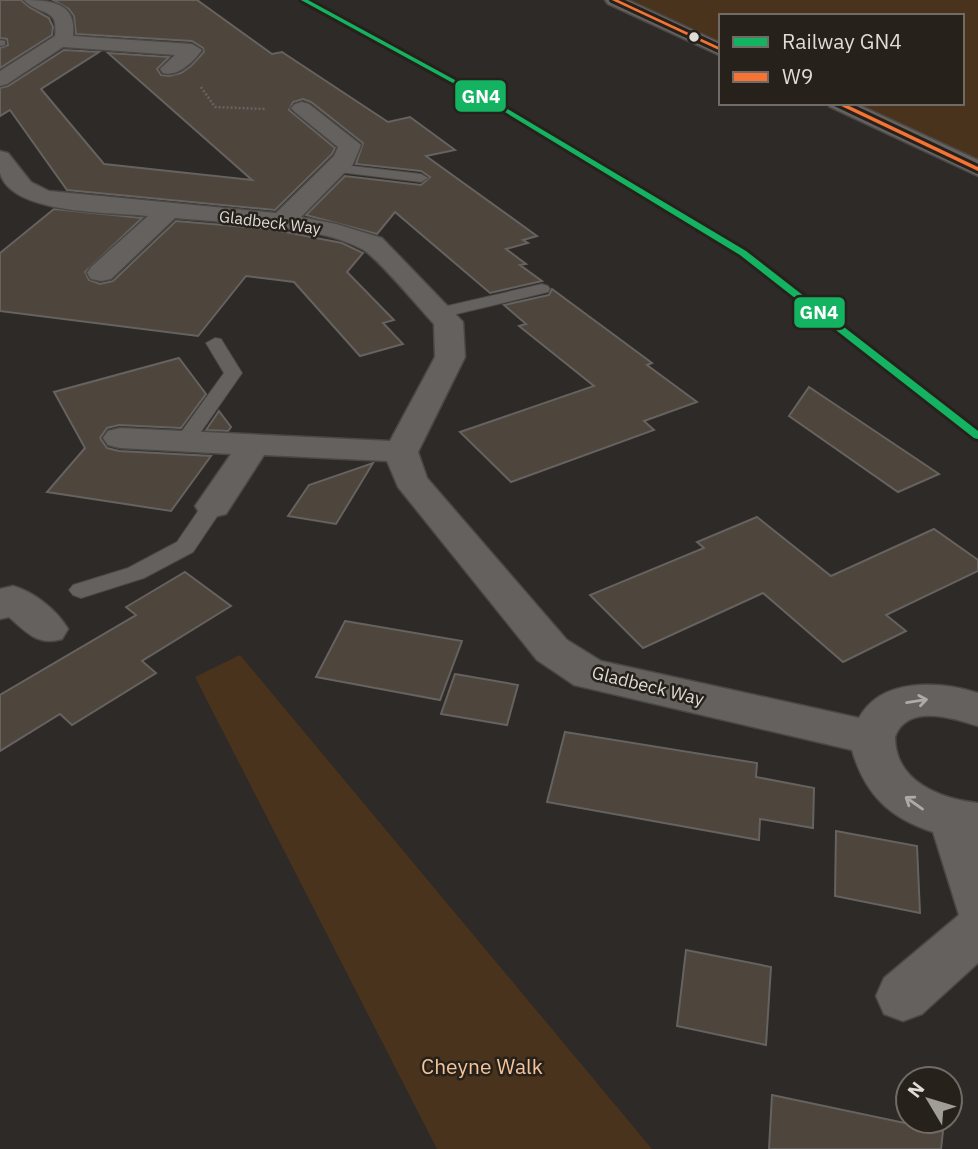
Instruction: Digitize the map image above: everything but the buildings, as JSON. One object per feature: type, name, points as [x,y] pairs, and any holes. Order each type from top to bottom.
[{"type":"street","points":[[2,77],[64,38],[66,22],[61,13],[33,0]]},
{"type":"street","points":[[614,0],[719,49]]},
{"type":"street","points":[[61,41],[192,50],[170,69]]},
{"type":"street","points":[[841,105],[978,169]]},
{"type":"street","points":[[282,221],[345,159],[350,145],[302,108]]},
{"type":"street","name":"Gladbeck Way","points":[[0,158],[22,187],[44,198],[167,212],[282,221],[327,229],[373,244],[448,322],[450,356],[401,452],[410,480],[552,650],[589,674],[872,738]]},
{"type":"street","points":[[101,273],[167,212]]},
{"type":"street","points":[[120,438],[401,452]]},
{"type":"street","points":[[213,506],[253,446]]},
{"type":"street","points":[[4,597],[48,629]]},
{"type":"street","points":[[978,710],[967,705],[933,699],[908,702],[879,720],[872,738],[878,769],[894,789],[924,810],[966,821],[978,902]]},
{"type":"street","points":[[903,996],[978,930]]},
{"type":"lane","points":[[335,169],[421,178]]},
{"type":"lane","points":[[440,313],[542,289]]},
{"type":"lane","points":[[184,442],[233,373],[215,343]]},
{"type":"lane","points":[[81,590],[136,573],[185,547],[213,506]]},
{"type":"path","points":[[170,69],[186,74],[204,90],[215,107],[251,110],[302,108]]},
{"type":"green space","points":[[629,0],[978,0],[978,161],[856,105],[964,105],[964,14],[719,14],[719,42]]},
{"type":"green space","name":"Cheyne Walk","points":[[240,655],[652,1149],[437,1149],[195,677]]},
{"type":"rail line","name":"GN4","points":[[304,0],[497,105],[743,253],[978,436]]},
{"type":"transit line","name":"W9","points":[[614,0],[719,49]]},
{"type":"transit line","name":"W9","points":[[842,105],[978,169]]}]
